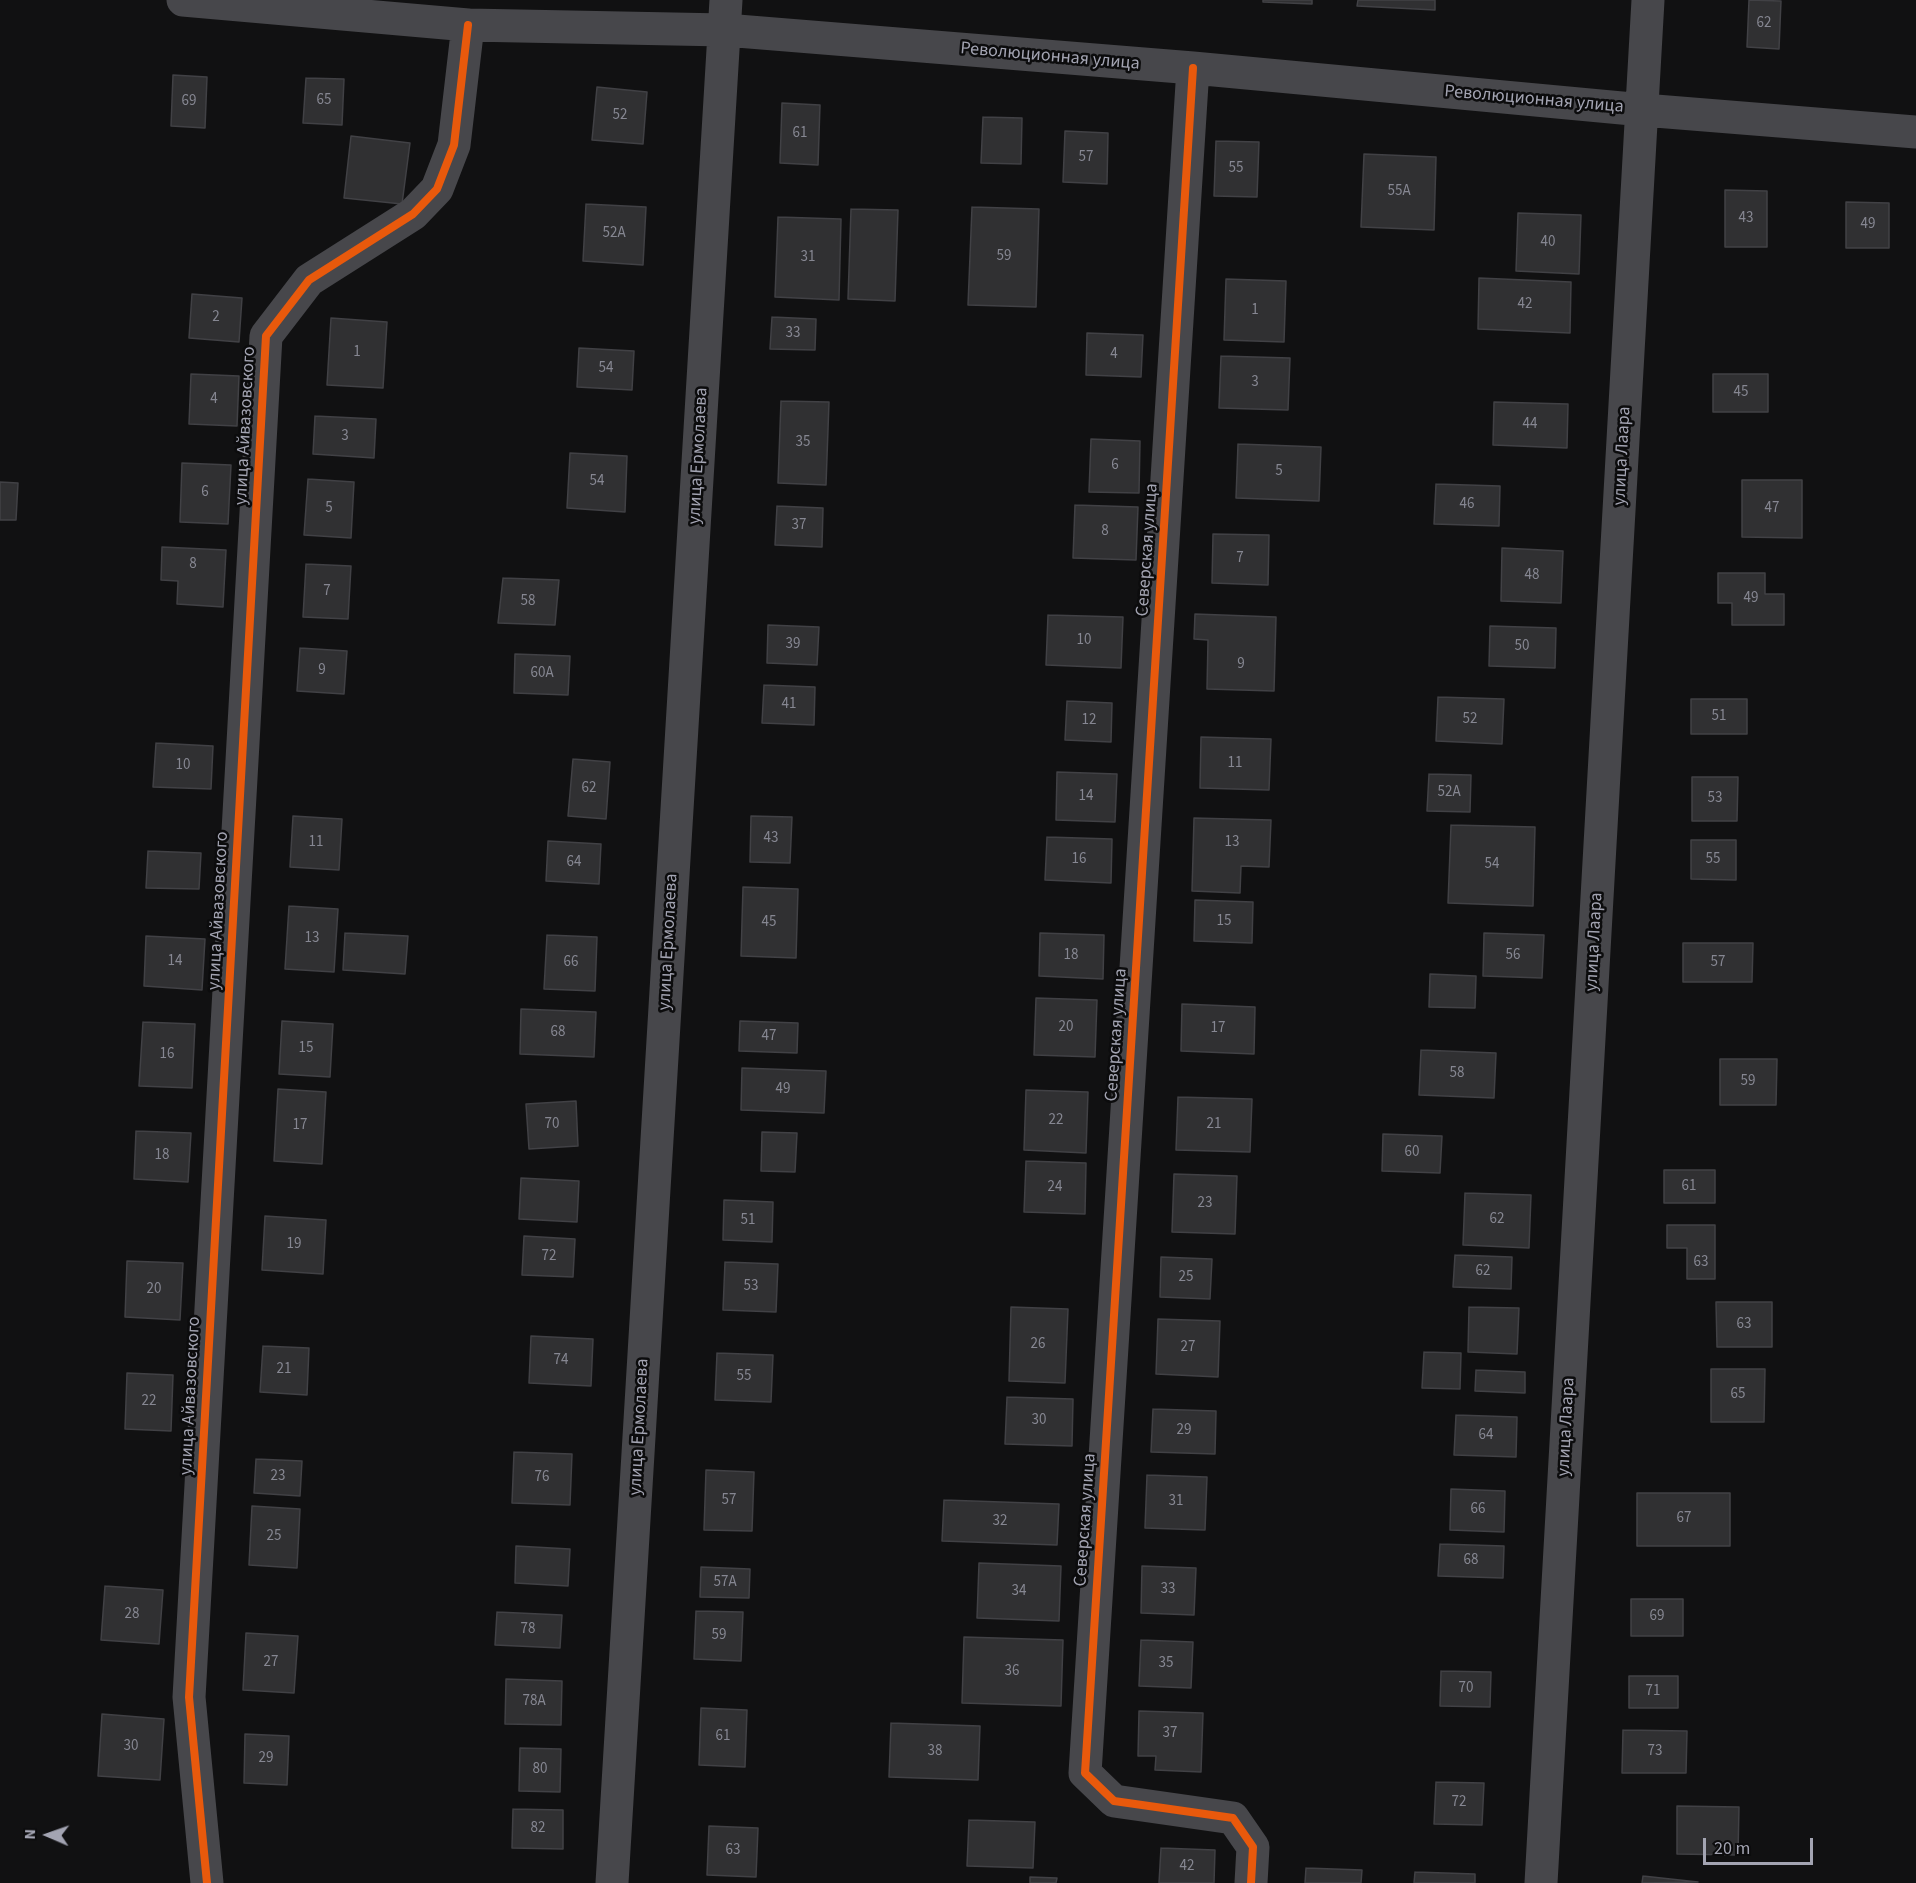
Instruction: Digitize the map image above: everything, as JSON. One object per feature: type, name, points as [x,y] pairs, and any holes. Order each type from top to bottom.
[{"type":"street","name":"Революционная улица","points":[[183,0],[316,5],[468,25],[725,15],[1193,68],[1643,110],[1916,132]]},
{"type":"street","name":"улица Лаара","points":[[1541,1883],[1648,0]]},
{"type":"street","name":"улица Ермолаева","points":[[612,1883],[725,15]]},
{"type":"street","name":"улица Айвазовского","points":[[207,1883],[189,1696],[266,336],[309,280],[413,214],[437,189],[454,145],[468,25]]},
{"type":"street","name":"Северская улица","points":[[1193,68],[1085,1773],[1114,1801],[1233,1818],[1253,1847],[1251,1883]]},
{"type":"building","points":[[1263,0],[1312,0],[1312,4],[1263,2]]},
{"type":"building","points":[[1358,0],[1435,0],[1435,10],[1357,6]]},
{"type":"building","points":[[1749,0],[1781,1],[1779,49],[1747,47]]},
{"type":"building","points":[[173,75],[207,77],[205,128],[171,126]]},
{"type":"building","points":[[306,78],[344,79],[342,125],[303,123]]},
{"type":"building","points":[[597,87],[647,92],[643,144],[592,140]]},
{"type":"building","points":[[782,103],[820,105],[818,165],[780,163]]},
{"type":"building","points":[[983,117],[1022,118],[1021,164],[981,163]]},
{"type":"building","points":[[1065,131],[1108,133],[1107,184],[1063,182]]},
{"type":"building","points":[[351,136],[410,143],[402,204],[344,198]]},
{"type":"building","points":[[1216,141],[1259,142],[1257,197],[1214,196]]},
{"type":"building","points":[[1364,154],[1436,157],[1434,230],[1361,227]]},
{"type":"building","points":[[1725,190],[1767,191],[1767,247],[1725,247]]},
{"type":"building","points":[[1846,202],[1889,203],[1889,248],[1846,248]]},
{"type":"building","points":[[586,204],[646,207],[643,265],[583,261]]},
{"type":"building","points":[[972,207],[1039,209],[1036,307],[968,305]]},
{"type":"building","points":[[851,209],[898,210],[895,301],[848,299]]},
{"type":"building","points":[[1518,213],[1581,215],[1579,274],[1516,271]]},
{"type":"building","points":[[778,217],[841,219],[839,300],[775,297]]},
{"type":"building","points":[[1479,278],[1571,282],[1570,333],[1478,329]]},
{"type":"building","points":[[1226,279],[1286,281],[1284,342],[1224,340]]},
{"type":"building","points":[[192,294],[242,298],[239,342],[189,338]]},
{"type":"building","points":[[772,317],[816,319],[815,350],[770,349]]},
{"type":"building","points":[[331,318],[387,322],[383,388],[327,385]]},
{"type":"building","points":[[1087,333],[1143,335],[1141,377],[1086,375]]},
{"type":"building","points":[[579,348],[634,351],[632,390],[577,387]]},
{"type":"building","points":[[1221,356],[1290,358],[1288,410],[1219,408]]},
{"type":"building","points":[[191,374],[239,376],[237,426],[189,424]]},
{"type":"building","points":[[1713,374],[1768,374],[1768,412],[1713,412]]},
{"type":"building","points":[[781,401],[829,402],[826,485],[778,483]]},
{"type":"building","points":[[1494,402],[1568,404],[1567,448],[1493,445]]},
{"type":"building","points":[[315,416],[376,419],[374,458],[313,454]]},
{"type":"building","points":[[1091,439],[1140,441],[1139,493],[1089,492]]},
{"type":"building","points":[[1238,444],[1321,447],[1319,501],[1236,498]]},
{"type":"building","points":[[570,453],[627,456],[625,512],[567,508]]},
{"type":"building","points":[[182,463],[231,465],[228,524],[180,522]]},
{"type":"building","points":[[308,479],[354,482],[351,538],[304,535]]},
{"type":"building","points":[[1742,480],[1802,480],[1802,538],[1742,537]]},
{"type":"building","points":[[0,482],[18,483],[16,520],[0,520]]},
{"type":"building","points":[[1436,484],[1500,486],[1499,526],[1434,524]]},
{"type":"building","points":[[1075,505],[1138,507],[1136,560],[1073,558]]},
{"type":"building","points":[[777,506],[823,508],[822,547],[775,545]]},
{"type":"building","points":[[1213,534],[1269,535],[1268,585],[1212,583]]},
{"type":"building","points":[[162,547],[226,550],[223,607],[177,604],[178,581],[161,580]]},
{"type":"building","points":[[1502,548],[1563,551],[1561,603],[1501,601]]},
{"type":"building","points":[[306,564],[351,566],[348,619],[303,617]]},
{"type":"building","points":[[1718,573],[1765,573],[1765,594],[1784,594],[1784,625],[1732,625],[1732,603],[1718,603]]},
{"type":"building","points":[[503,578],[559,580],[555,625],[498,623]]},
{"type":"building","points":[[1195,614],[1276,617],[1274,691],[1207,689],[1208,640],[1194,639]]},
{"type":"building","points":[[1048,615],[1123,617],[1121,668],[1046,665]]},
{"type":"building","points":[[768,625],[819,627],[817,665],[767,663]]},
{"type":"building","points":[[1490,626],[1556,628],[1555,668],[1489,666]]},
{"type":"building","points":[[300,648],[347,651],[344,694],[297,691]]},
{"type":"building","points":[[515,654],[570,656],[568,695],[514,693]]},
{"type":"building","points":[[764,685],[815,687],[814,725],[762,723]]},
{"type":"building","points":[[1438,697],[1504,699],[1502,744],[1436,741]]},
{"type":"building","points":[[1691,699],[1747,699],[1747,734],[1691,734]]},
{"type":"building","points":[[1067,701],[1112,703],[1111,742],[1065,740]]},
{"type":"building","points":[[1201,737],[1271,739],[1269,790],[1200,788]]},
{"type":"building","points":[[156,743],[213,746],[211,789],[153,787]]},
{"type":"building","points":[[573,759],[610,762],[606,819],[568,816]]},
{"type":"building","points":[[1057,772],[1117,774],[1115,822],[1056,820]]},
{"type":"building","points":[[1429,774],[1471,775],[1470,812],[1427,811]]},
{"type":"building","points":[[1692,777],[1738,777],[1737,821],[1692,821]]},
{"type":"building","points":[[293,816],[342,819],[339,870],[290,867]]},
{"type":"building","points":[[751,816],[792,817],[790,863],[750,862]]},
{"type":"building","points":[[1194,818],[1271,820],[1269,867],[1241,866],[1240,893],[1192,891]]},
{"type":"building","points":[[1451,825],[1535,827],[1533,906],[1448,903]]},
{"type":"building","points":[[1047,837],[1112,839],[1111,883],[1045,880]]},
{"type":"building","points":[[1691,840],[1736,840],[1736,880],[1691,879]]},
{"type":"building","points":[[548,841],[601,844],[599,884],[546,881]]},
{"type":"building","points":[[148,851],[201,853],[199,889],[146,888]]},
{"type":"building","points":[[743,887],[798,889],[796,958],[741,956]]},
{"type":"building","points":[[1195,900],[1253,902],[1252,943],[1194,941]]},
{"type":"building","points":[[289,906],[338,909],[334,972],[285,969]]},
{"type":"building","points":[[345,933],[408,936],[405,974],[343,970]]},
{"type":"building","points":[[1040,933],[1104,935],[1103,979],[1039,976]]},
{"type":"building","points":[[1484,933],[1544,935],[1542,978],[1483,976]]},
{"type":"building","points":[[547,935],[597,937],[595,991],[544,989]]},
{"type":"building","points":[[146,936],[205,939],[202,990],[144,986]]},
{"type":"building","points":[[1683,943],[1753,943],[1752,982],[1683,982]]},
{"type":"building","points":[[1430,974],[1476,976],[1475,1008],[1429,1007]]},
{"type":"building","points":[[1036,998],[1097,1000],[1095,1057],[1034,1055]]},
{"type":"building","points":[[1182,1004],[1255,1007],[1254,1054],[1181,1051]]},
{"type":"building","points":[[521,1009],[596,1012],[594,1057],[520,1054]]},
{"type":"building","points":[[282,1021],[333,1024],[330,1077],[279,1074]]},
{"type":"building","points":[[740,1021],[798,1023],[797,1053],[739,1051]]},
{"type":"building","points":[[143,1022],[195,1024],[192,1088],[139,1086]]},
{"type":"building","points":[[1421,1050],[1496,1053],[1494,1098],[1419,1095]]},
{"type":"building","points":[[1720,1059],[1777,1059],[1776,1105],[1720,1105]]},
{"type":"building","points":[[742,1068],[826,1071],[824,1113],[741,1110]]},
{"type":"building","points":[[278,1089],[326,1092],[322,1164],[274,1161]]},
{"type":"building","points":[[1026,1090],[1088,1092],[1086,1153],[1024,1150]]},
{"type":"building","points":[[1178,1097],[1252,1099],[1250,1152],[1176,1150]]},
{"type":"building","points":[[576,1101],[578,1146],[529,1149],[526,1104]]},
{"type":"building","points":[[136,1131],[191,1133],[188,1182],[134,1179]]},
{"type":"building","points":[[762,1132],[797,1133],[795,1172],[761,1171]]},
{"type":"building","points":[[1383,1134],[1442,1136],[1440,1173],[1382,1171]]},
{"type":"building","points":[[1026,1161],[1086,1163],[1085,1214],[1024,1212]]},
{"type":"building","points":[[1664,1170],[1715,1170],[1715,1203],[1664,1203]]},
{"type":"building","points":[[1174,1174],[1237,1176],[1235,1234],[1172,1232]]},
{"type":"building","points":[[521,1178],[579,1181],[577,1222],[519,1219]]},
{"type":"building","points":[[1465,1193],[1531,1195],[1529,1248],[1463,1245]]},
{"type":"building","points":[[724,1200],[773,1202],[772,1242],[723,1240]]},
{"type":"building","points":[[265,1216],[326,1220],[323,1274],[262,1270]]},
{"type":"building","points":[[1667,1225],[1715,1225],[1715,1279],[1687,1279],[1687,1248],[1667,1248]]},
{"type":"building","points":[[524,1236],[575,1239],[573,1277],[522,1275]]},
{"type":"building","points":[[1455,1255],[1512,1257],[1511,1289],[1453,1287]]},
{"type":"building","points":[[1161,1257],[1212,1259],[1210,1299],[1160,1297]]},
{"type":"building","points":[[127,1261],[183,1263],[180,1320],[125,1317]]},
{"type":"building","points":[[725,1262],[778,1264],[776,1312],[723,1310]]},
{"type":"building","points":[[1716,1302],[1772,1302],[1772,1347],[1717,1347]]},
{"type":"building","points":[[1011,1307],[1068,1309],[1065,1383],[1009,1381]]},
{"type":"building","points":[[1469,1307],[1519,1308],[1517,1354],[1468,1352]]},
{"type":"building","points":[[1158,1319],[1220,1321],[1218,1377],[1156,1374]]},
{"type":"building","points":[[531,1336],[593,1339],[591,1386],[529,1383]]},
{"type":"building","points":[[263,1346],[309,1348],[307,1395],[260,1392]]},
{"type":"building","points":[[1424,1352],[1461,1353],[1460,1389],[1422,1388]]},
{"type":"building","points":[[717,1353],[773,1355],[771,1402],[715,1400]]},
{"type":"building","points":[[1711,1369],[1765,1369],[1764,1422],[1711,1422]]},
{"type":"building","points":[[1476,1370],[1525,1372],[1525,1393],[1475,1391]]},
{"type":"building","points":[[127,1373],[173,1375],[171,1431],[125,1429]]},
{"type":"building","points":[[1007,1397],[1073,1399],[1072,1446],[1005,1444]]},
{"type":"building","points":[[1153,1409],[1216,1411],[1215,1454],[1151,1452]]},
{"type":"building","points":[[1456,1415],[1517,1417],[1516,1457],[1454,1455]]},
{"type":"building","points":[[514,1452],[572,1454],[570,1505],[512,1503]]},
{"type":"building","points":[[256,1459],[302,1461],[300,1496],[254,1493]]},
{"type":"building","points":[[706,1470],[754,1472],[752,1531],[704,1530]]},
{"type":"building","points":[[1147,1475],[1207,1477],[1205,1530],[1145,1528]]},
{"type":"building","points":[[1451,1489],[1505,1491],[1504,1532],[1450,1530]]},
{"type":"building","points":[[1637,1493],[1730,1493],[1730,1546],[1637,1546]]},
{"type":"building","points":[[944,1500],[1059,1504],[1057,1545],[942,1541]]},
{"type":"building","points":[[252,1506],[300,1509],[297,1568],[249,1565]]},
{"type":"building","points":[[1440,1544],[1504,1546],[1503,1578],[1438,1576]]},
{"type":"building","points":[[516,1546],[570,1549],[568,1586],[515,1583]]},
{"type":"building","points":[[979,1563],[1061,1566],[1059,1621],[977,1618]]},
{"type":"building","points":[[1142,1566],[1196,1568],[1194,1615],[1141,1613]]},
{"type":"building","points":[[701,1567],[750,1569],[749,1598],[700,1597]]},
{"type":"building","points":[[105,1586],[163,1590],[159,1644],[101,1640]]},
{"type":"building","points":[[1631,1599],[1683,1599],[1683,1636],[1631,1636]]},
{"type":"building","points":[[696,1611],[743,1612],[741,1661],[694,1659]]},
{"type":"building","points":[[497,1612],[562,1615],[560,1648],[495,1645]]},
{"type":"building","points":[[246,1633],[298,1636],[294,1693],[243,1690]]},
{"type":"building","points":[[964,1637],[1063,1640],[1061,1706],[962,1703]]},
{"type":"building","points":[[1141,1640],[1193,1642],[1191,1688],[1139,1686]]},
{"type":"building","points":[[1441,1671],[1491,1672],[1490,1707],[1440,1706]]},
{"type":"building","points":[[1629,1676],[1678,1676],[1678,1708],[1629,1708]]},
{"type":"building","points":[[506,1679],[562,1681],[561,1725],[505,1724]]},
{"type":"building","points":[[701,1708],[747,1710],[745,1767],[699,1765]]},
{"type":"building","points":[[1139,1711],[1203,1713],[1201,1772],[1155,1770],[1156,1756],[1138,1756]]},
{"type":"building","points":[[102,1714],[164,1719],[160,1780],[98,1776]]},
{"type":"building","points":[[891,1723],[980,1726],[978,1780],[889,1777]]},
{"type":"building","points":[[1623,1730],[1687,1731],[1686,1773],[1622,1773]]},
{"type":"building","points":[[245,1734],[289,1736],[287,1785],[244,1783]]},
{"type":"building","points":[[520,1748],[561,1749],[560,1792],[519,1791]]},
{"type":"building","points":[[1436,1782],[1484,1783],[1482,1825],[1434,1824]]},
{"type":"building","points":[[1677,1806],[1739,1807],[1738,1855],[1677,1854]]},
{"type":"building","points":[[513,1809],[563,1810],[563,1849],[512,1848]]},
{"type":"building","points":[[969,1820],[1035,1822],[1033,1868],[967,1866]]},
{"type":"building","points":[[709,1826],[758,1828],[756,1877],[707,1875]]},
{"type":"building","points":[[1161,1848],[1215,1850],[1214,1883],[1159,1883]]},
{"type":"building","points":[[1306,1868],[1362,1870],[1361,1883],[1305,1883]]},
{"type":"building","points":[[1415,1872],[1475,1874],[1475,1883],[1414,1883]]},
{"type":"building","points":[[1643,1876],[1698,1882],[1642,1883]]},
{"type":"building","points":[[1030,1877],[1057,1878],[1056,1883],[1030,1883]]},
{"type":"cycle path","points":[[207,1883],[189,1697],[266,336],[309,280],[413,214],[437,189],[454,145],[468,25]]},
{"type":"cycle path","points":[[1193,68],[1085,1773],[1114,1801],[1233,1818],[1253,1847],[1251,1883]]}]
